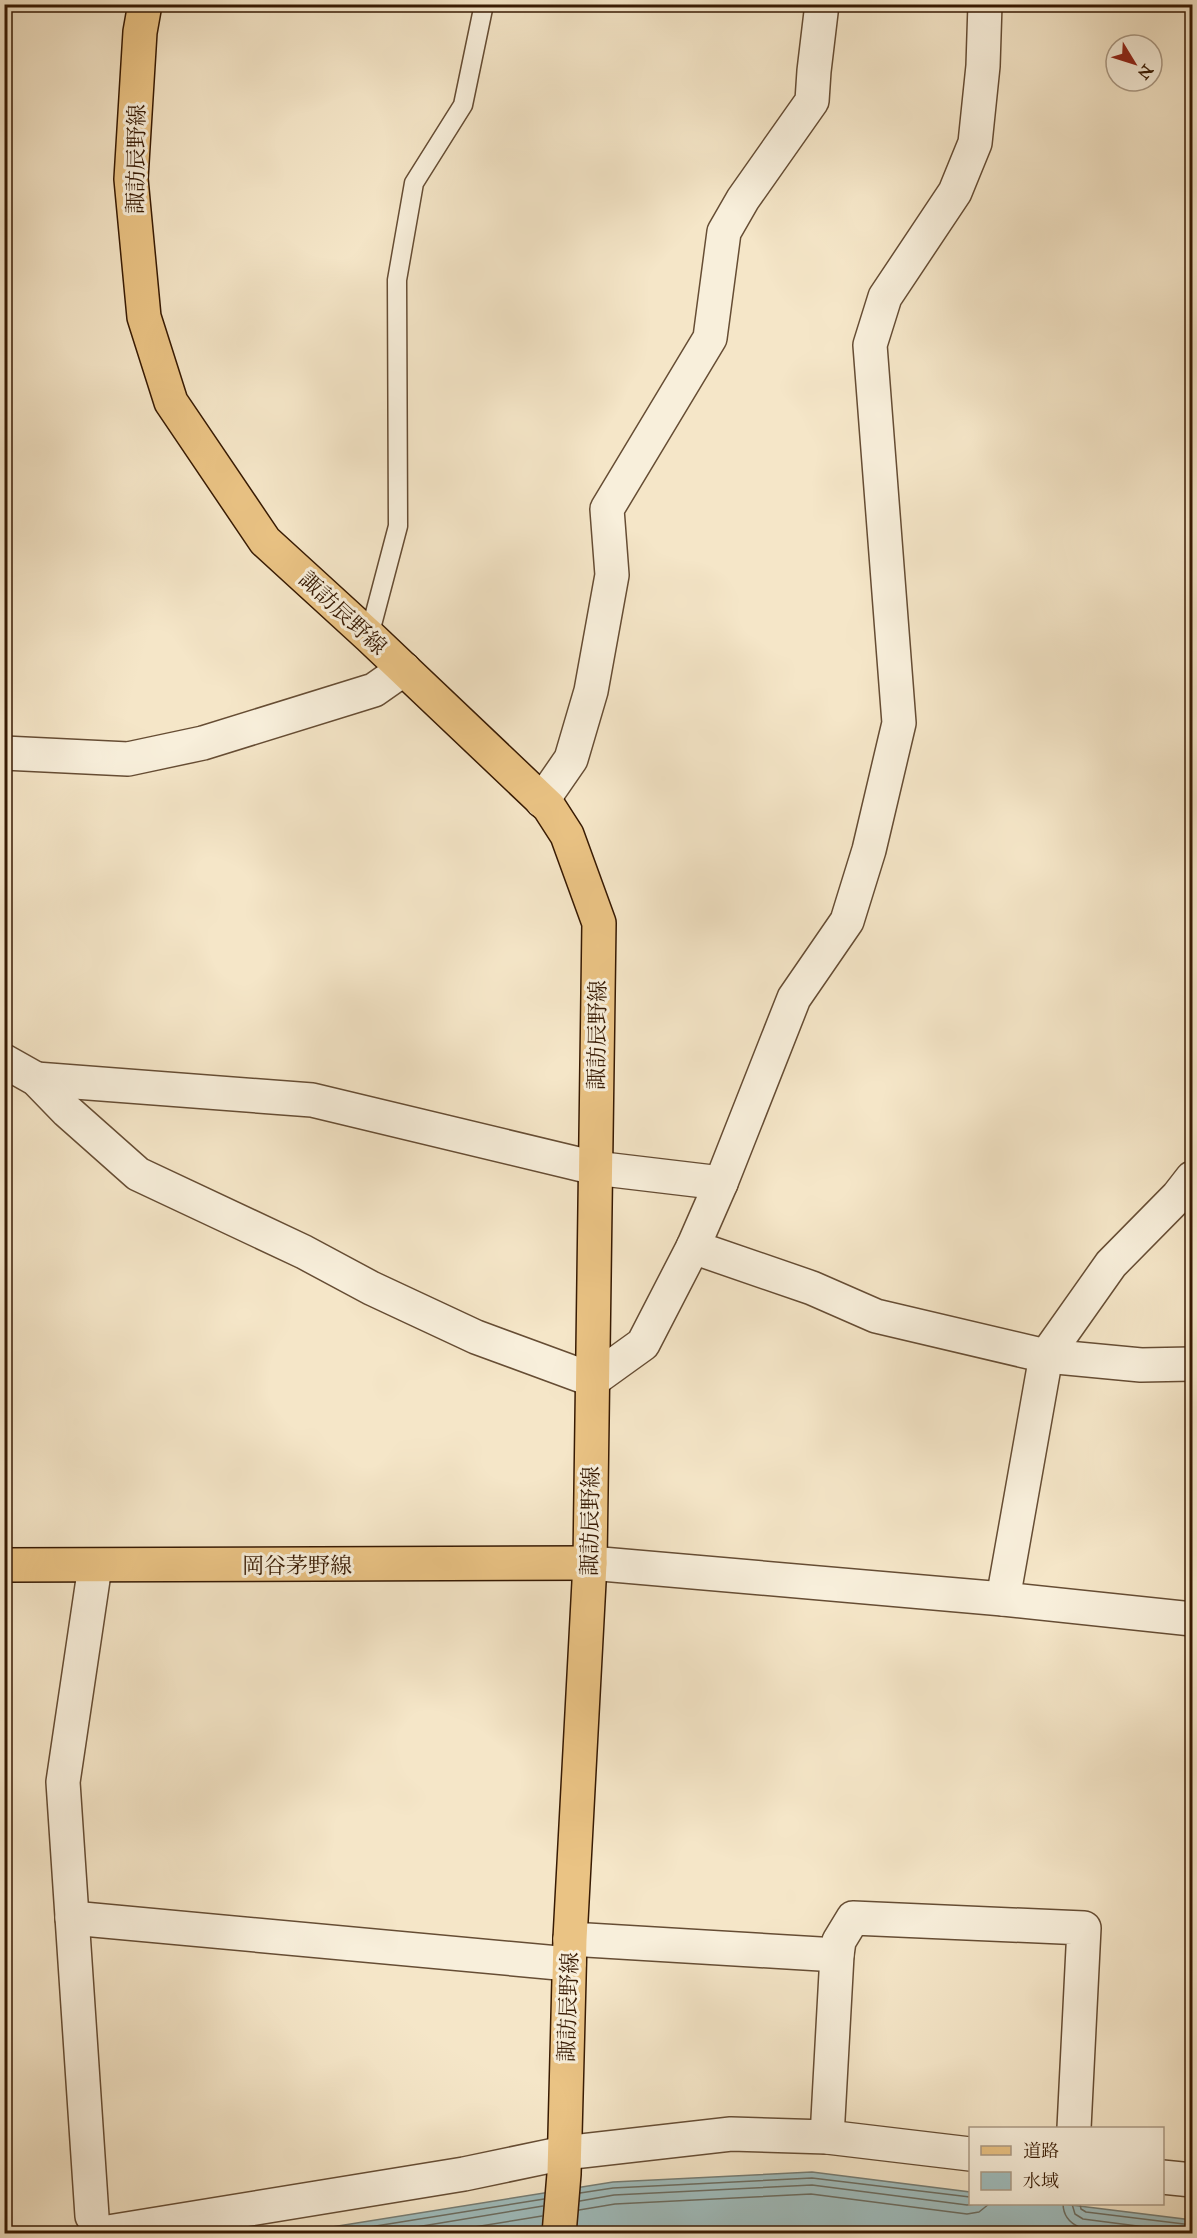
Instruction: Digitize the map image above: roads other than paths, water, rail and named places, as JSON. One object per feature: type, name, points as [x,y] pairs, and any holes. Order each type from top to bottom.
[{"type":"main road","name":"諏訪辰野線","points":[[145,4],[140,32],[131,179],[144,317],[171,402],[265,541],[549,807],[567,835],[599,923],[590,1563],[570,1952],[564,2163],[559,2234]]},
{"type":"main road","name":"岡谷茅野線","points":[[4,1565],[590,1563]]},
{"type":"street","points":[[542,801],[571,759],[591,691],[612,575],[607,509],[710,338],[724,232],[743,199],[812,101],[822,4]]},
{"type":"street","points":[[4,1062],[36,1079],[67,1111],[138,1174],[304,1252],[371,1288],[476,1337],[593,1380],[643,1344],[693,1247],[722,1182],[794,998],[847,921],[870,850],[900,723],[870,345],[885,297],[956,192],[975,143],[983,66],[985,4]]},
{"type":"street","points":[[4,753],[128,759],[203,743],[374,690],[404,669]]},
{"type":"street","points":[[36,1079],[312,1100],[595,1168],[722,1182]]},
{"type":"street","points":[[1003,1599],[1046,1356],[1110,1264],[1178,1196],[1192,1178]]},
{"type":"street","points":[[693,1247],[812,1288],[876,1316],[1046,1356],[1141,1365],[1192,1364]]},
{"type":"street","points":[[590,1563],[1003,1599],[1192,1619]]},
{"type":"street","points":[[95,1566],[63,1782],[94,2224],[464,2174],[564,2163],[731,2134],[827,2137],[969,2154]]},
{"type":"street","points":[[72,1918],[570,1952],[837,1954]]},
{"type":"street","points":[[827,2137],[837,1954],[840,1941],[853,1918],[1084,1928],[1074,2127]]},
{"type":"street","points":[[1164,2177],[1192,2180]]},
{"type":"lane","points":[[369,636],[398,526],[397,280],[414,183],[463,105],[484,4]]},
{"type":"water","points":[[812,2172],[969,2192],[969,2205],[1071,2205],[1192,2220],[1192,2234],[288,2234],[613,2182]]}]
